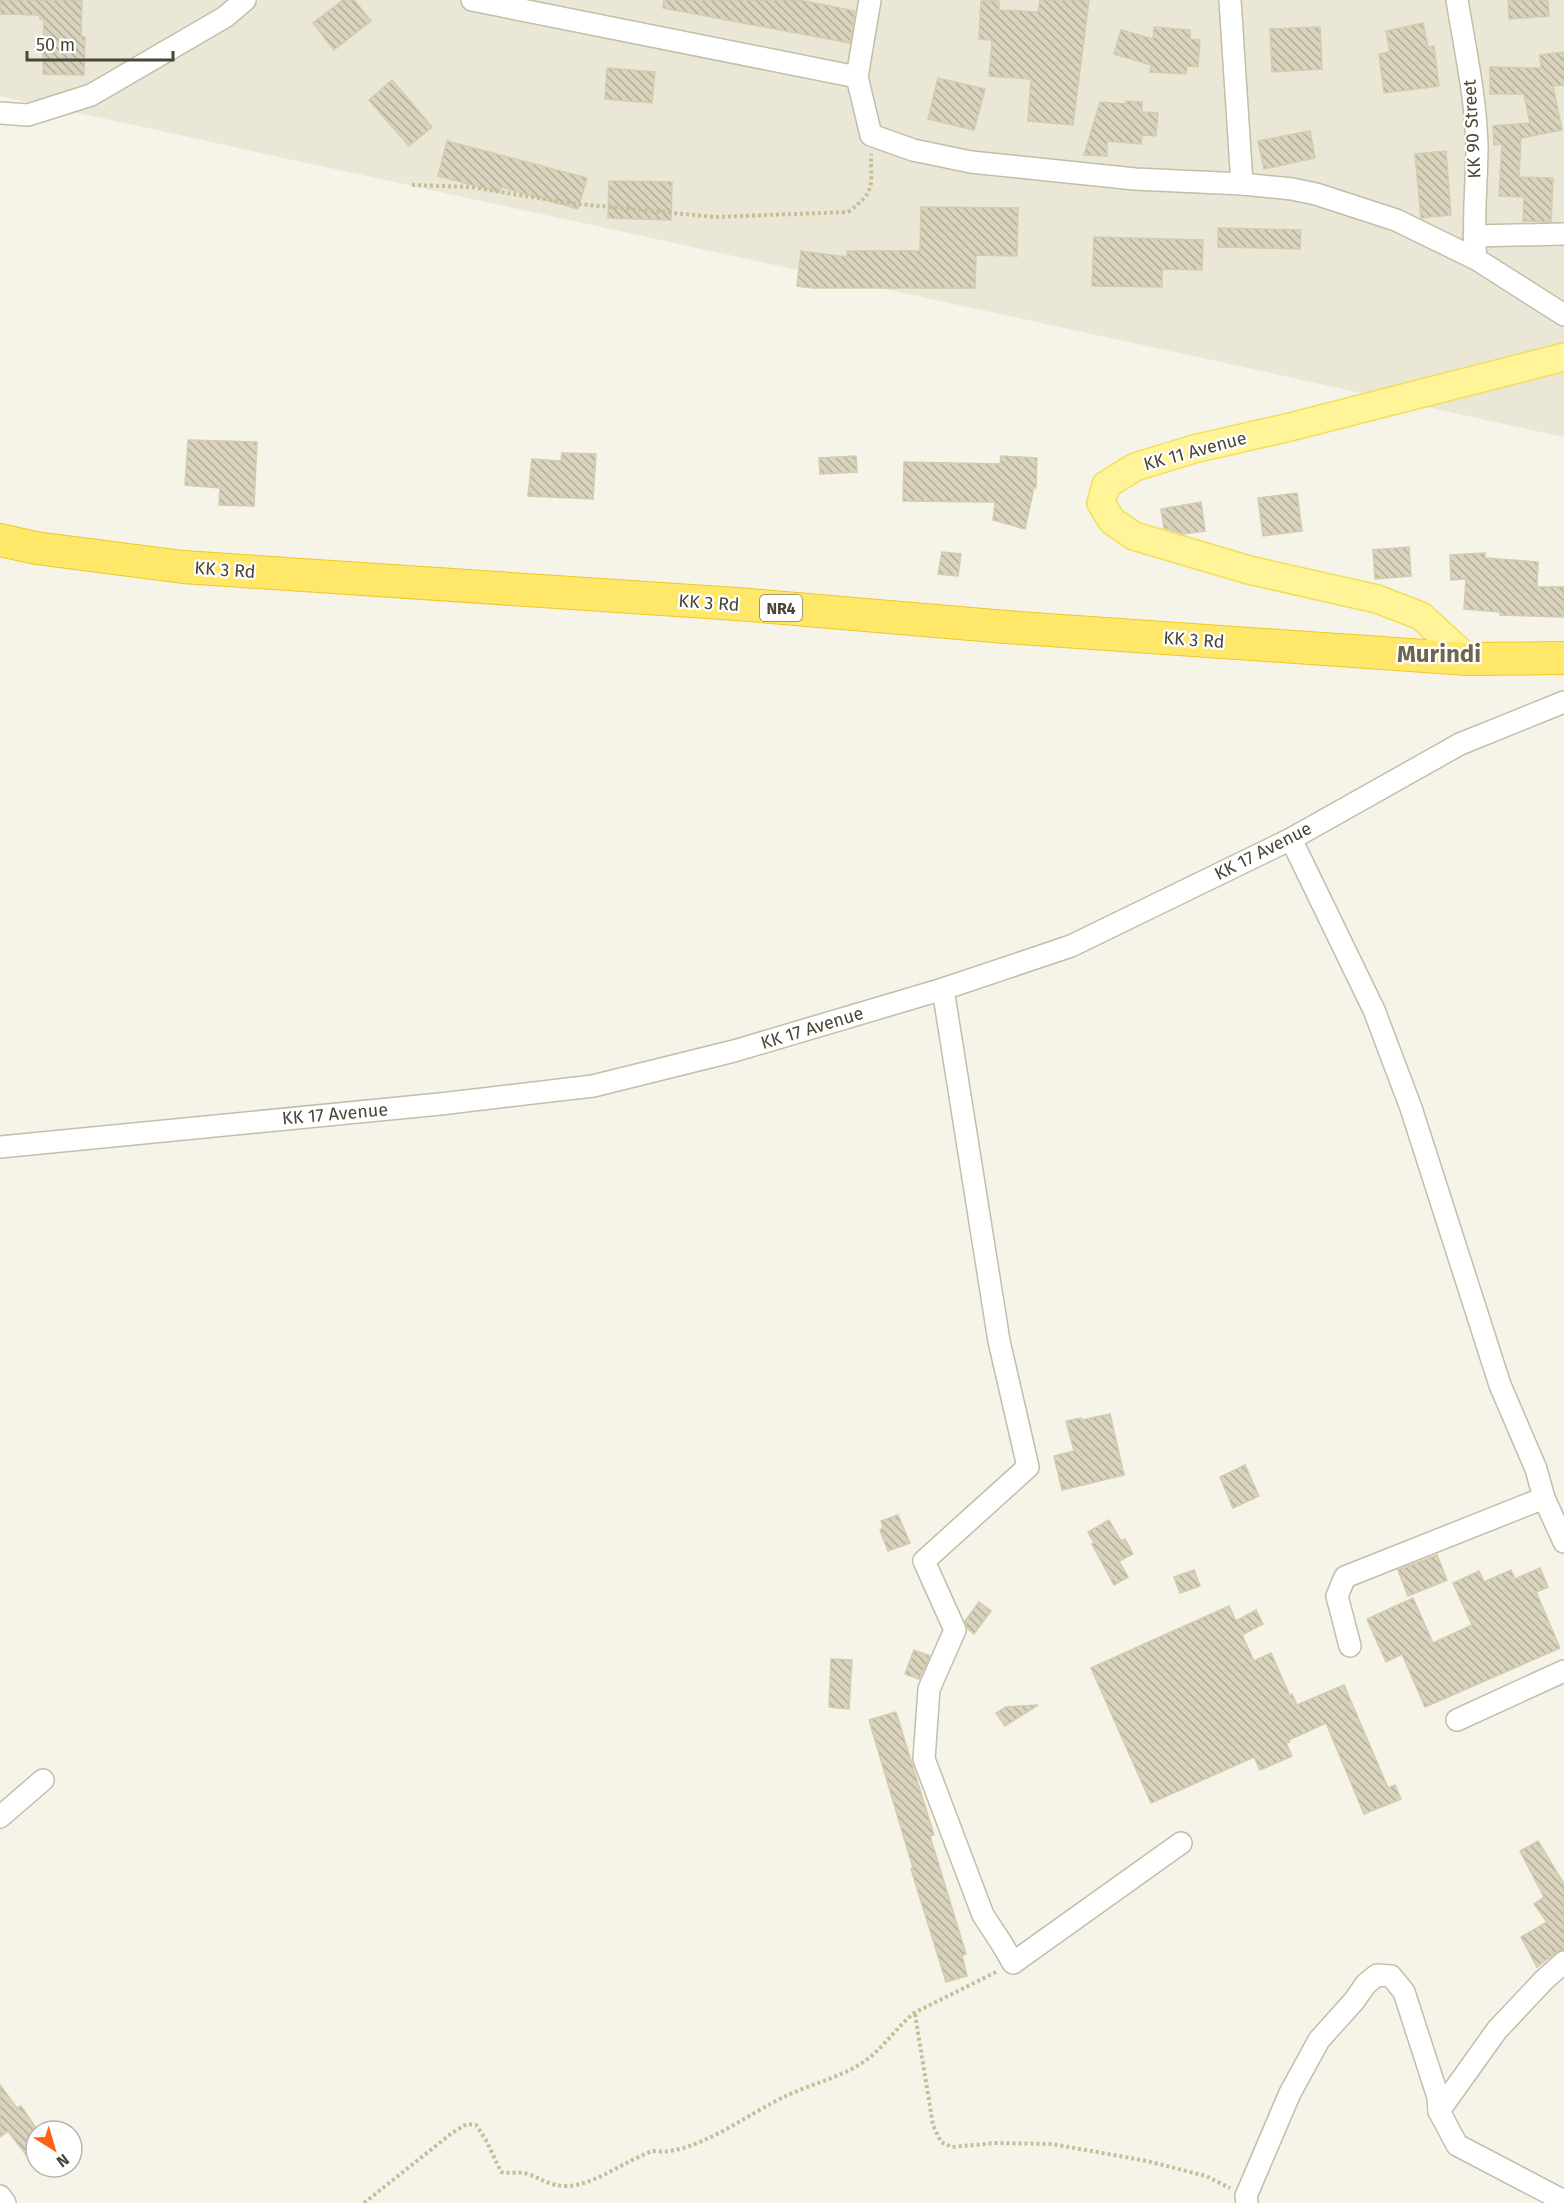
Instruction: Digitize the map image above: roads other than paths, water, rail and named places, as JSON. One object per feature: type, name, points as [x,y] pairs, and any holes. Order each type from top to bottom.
[{"type":"highway","name":"KK 3 Rd","points":[[0,540],[36,548],[183,567],[737,604],[1006,627],[1468,659],[1564,658]]},
{"type":"main road","name":"KK 11 Avenue","points":[[1468,659],[1420,616],[1377,599],[1249,570],[1134,536],[1112,520],[1101,503],[1106,485],[1135,467],[1194,449],[1290,427],[1564,357]]},
{"type":"street","points":[[0,113],[28,116],[91,95],[225,17],[245,0]]},
{"type":"street","points":[[472,0],[857,77]]},
{"type":"street","points":[[870,0],[857,77],[871,135],[913,150],[971,162],[1135,179],[1242,184],[1316,194],[1396,220],[1476,259],[1564,315]]},
{"type":"street","points":[[1230,0],[1242,184]]},
{"type":"street","name":"KK 90 Street","points":[[1457,0],[1474,102],[1477,146],[1474,236],[1476,259]]},
{"type":"street","points":[[1474,236],[1564,234]]},
{"type":"street","name":"KK 17 Avenue","points":[[0,1147],[429,1105],[593,1086],[734,1051],[943,989],[1071,946],[1291,838],[1460,744],[1564,702]]},
{"type":"street","points":[[1291,838],[1374,1010],[1411,1108],[1500,1385],[1536,1469],[1544,1498],[1564,1542]]},
{"type":"street","points":[[943,989],[999,1341],[1028,1467],[924,1561],[955,1630],[929,1689],[924,1759],[983,1915],[1013,1963],[1181,1843]]},
{"type":"street","points":[[1350,1646],[1337,1596],[1345,1577],[1544,1498]]},
{"type":"street","points":[[1457,1720],[1564,1671]]},
{"type":"street","points":[[0,1817],[43,1780]]},
{"type":"street","points":[[1439,2111],[1497,2030],[1564,1962]]},
{"type":"street","points":[[1246,2200],[1290,2093],[1319,2040],[1366,1984],[1377,1975],[1391,1976],[1404,1992],[1438,2097],[1439,2111],[1457,2145],[1564,2201]]},
{"type":"street","points":[[0,2196],[5,2203]]},
{"type":"district","name":"Murindi","points":[[1439,654]]}]
